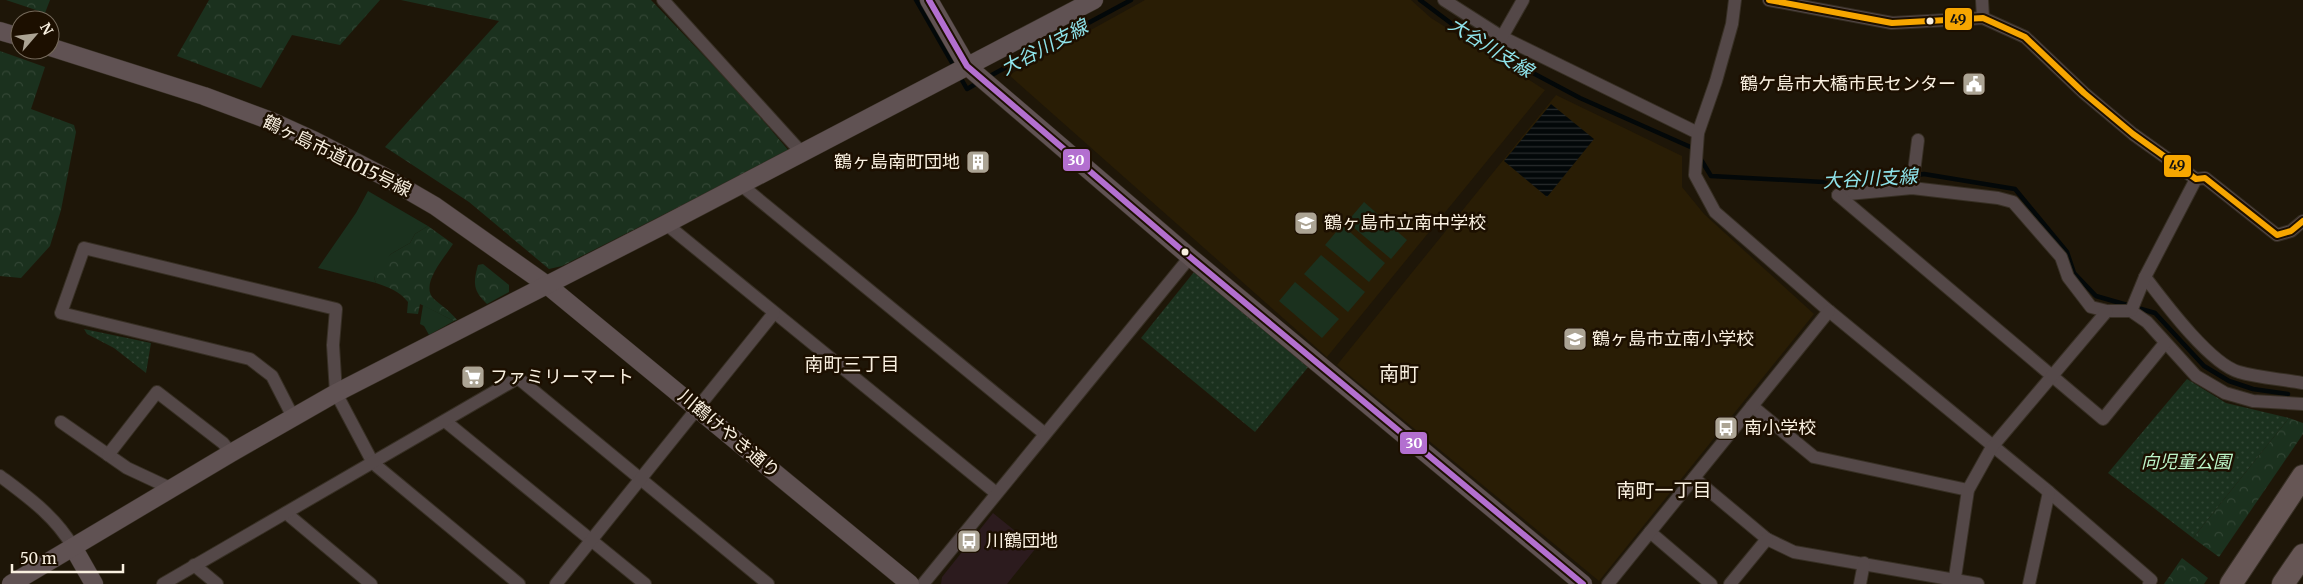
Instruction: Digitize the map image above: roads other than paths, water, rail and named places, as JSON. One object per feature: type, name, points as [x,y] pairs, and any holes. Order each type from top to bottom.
[{"type":"highway","points":[[2231,584],[2303,476]]},
{"type":"highway","points":[[2243,584],[2303,496]]},
{"type":"highway","points":[[2283,584],[2303,555]]},
{"type":"highway","points":[[2290,584],[2303,567]]},
{"type":"street","points":[[663,0],[802,153]]},
{"type":"street","points":[[929,0],[971,70],[1190,257],[1582,584]]},
{"type":"street","points":[[11,584],[336,393],[802,153],[971,70],[1094,0]]},
{"type":"street","points":[[1444,0],[1502,37],[1698,133]]},
{"type":"street","points":[[1502,37],[1523,0]]},
{"type":"street","points":[[1735,0],[1732,24],[1716,81],[1698,133],[1695,175],[1715,212],[1829,311],[2049,492],[2151,580],[2149,584]]},
{"type":"street","points":[[1769,0],[1892,23],[1983,18],[2025,37],[2084,93],[2133,134],[2196,179],[2206,178],[2277,235],[2291,231],[2303,221]]},
{"type":"street","points":[[1982,0],[1983,18]]},
{"type":"street","name":"鶴ヶ島市道1015号線","points":[[60,50],[204,96],[270,121],[315,141],[385,177],[435,206],[547,285]]},
{"type":"street","points":[[1912,188],[1918,140]]},
{"type":"street","points":[[2131,311],[2145,278],[2196,179]]},
{"type":"street","points":[[741,185],[1045,434]]},
{"type":"street","points":[[2165,343],[2103,419],[1838,196],[1912,188],[1989,196],[2014,202],[2061,257],[2068,277],[2091,307],[2107,311],[2131,311],[2147,322],[2196,376],[2226,394],[2253,401],[2303,404]]},
{"type":"street","points":[[666,224],[996,493]]},
{"type":"street","points":[[293,417],[272,376],[250,359],[61,313],[84,248],[336,309],[333,345],[336,393],[373,463],[519,584]]},
{"type":"street","points":[[923,584],[1190,257]]},
{"type":"street","points":[[2145,278],[2169,308],[2216,358],[2237,371],[2303,383]]},
{"type":"street","name":"川鶴けやき通り","points":[[547,285],[910,584]]},
{"type":"street","points":[[1608,584],[1829,311]]},
{"type":"street","points":[[1954,582],[1968,490],[1992,447],[2107,311]]},
{"type":"street","points":[[556,584],[699,409],[774,313]]},
{"type":"street","points":[[163,584],[518,378],[768,584]]},
{"type":"street","points":[[108,455],[157,392],[223,443],[231,453]]},
{"type":"street","points":[[1752,406],[1814,457],[1968,490]]},
{"type":"street","points":[[445,421],[645,584]]},
{"type":"street","points":[[62,422],[127,468],[172,489]]},
{"type":"street","points":[[0,476],[44,509],[63,530],[94,584]]},
{"type":"street","points":[[1694,478],[1767,539],[1794,552],[1864,562],[1954,582],[1978,584]]},
{"type":"street","points":[[2029,584],[2049,492]]},
{"type":"street","points":[[286,513],[371,584]]},
{"type":"street","points":[[1650,532],[1711,584]]},
{"type":"street","points":[[1730,584],[1767,539]]},
{"type":"street","points":[[1860,584],[1864,562]]},
{"type":"street","points":[[194,565],[217,584]]},
{"type":"waterway","name":"大谷川支線","points":[[916,0],[955,68]]},
{"type":"waterway","name":"大谷川支線","points":[[988,77],[1131,0]]},
{"type":"waterway","name":"大谷川支線","points":[[1420,0],[1452,24],[1531,72],[1580,98],[1695,149]]},
{"type":"waterway","name":"大谷川支線","points":[[959,75],[967,89],[979,82]]},
{"type":"waterway","name":"大谷川支線","points":[[1700,158],[1711,176],[1842,183],[1886,180],[1924,174],[2015,189],[2067,252],[2074,273],[2096,296],[2155,313],[2204,366],[2229,381],[2253,389],[2288,394]]},
{"type":"place","name":"鶴ケ島市大橋市民センター","points":[[1974,84]]},
{"type":"place","name":"鶴ヶ島南町団地","points":[[978,162]]},
{"type":"place","name":"鶴ヶ島市立南中学校","points":[[1306,223]]},
{"type":"place","name":"鶴ヶ島市立南小学校","points":[[1575,339]]},
{"type":"place","name":"ファミリーマート","points":[[473,377]]},
{"type":"place","name":"南小学校","points":[[1726,428]]},
{"type":"place","name":"川鶴団地","points":[[969,541]]},
{"type":"district","name":"南町三丁目","points":[[852,364]]},
{"type":"district","name":"南町","points":[[1399,374]]},
{"type":"district","name":"南町一丁目","points":[[1664,490]]},
{"type":"park label","name":"向児童公園","points":[[2186,462]]}]
